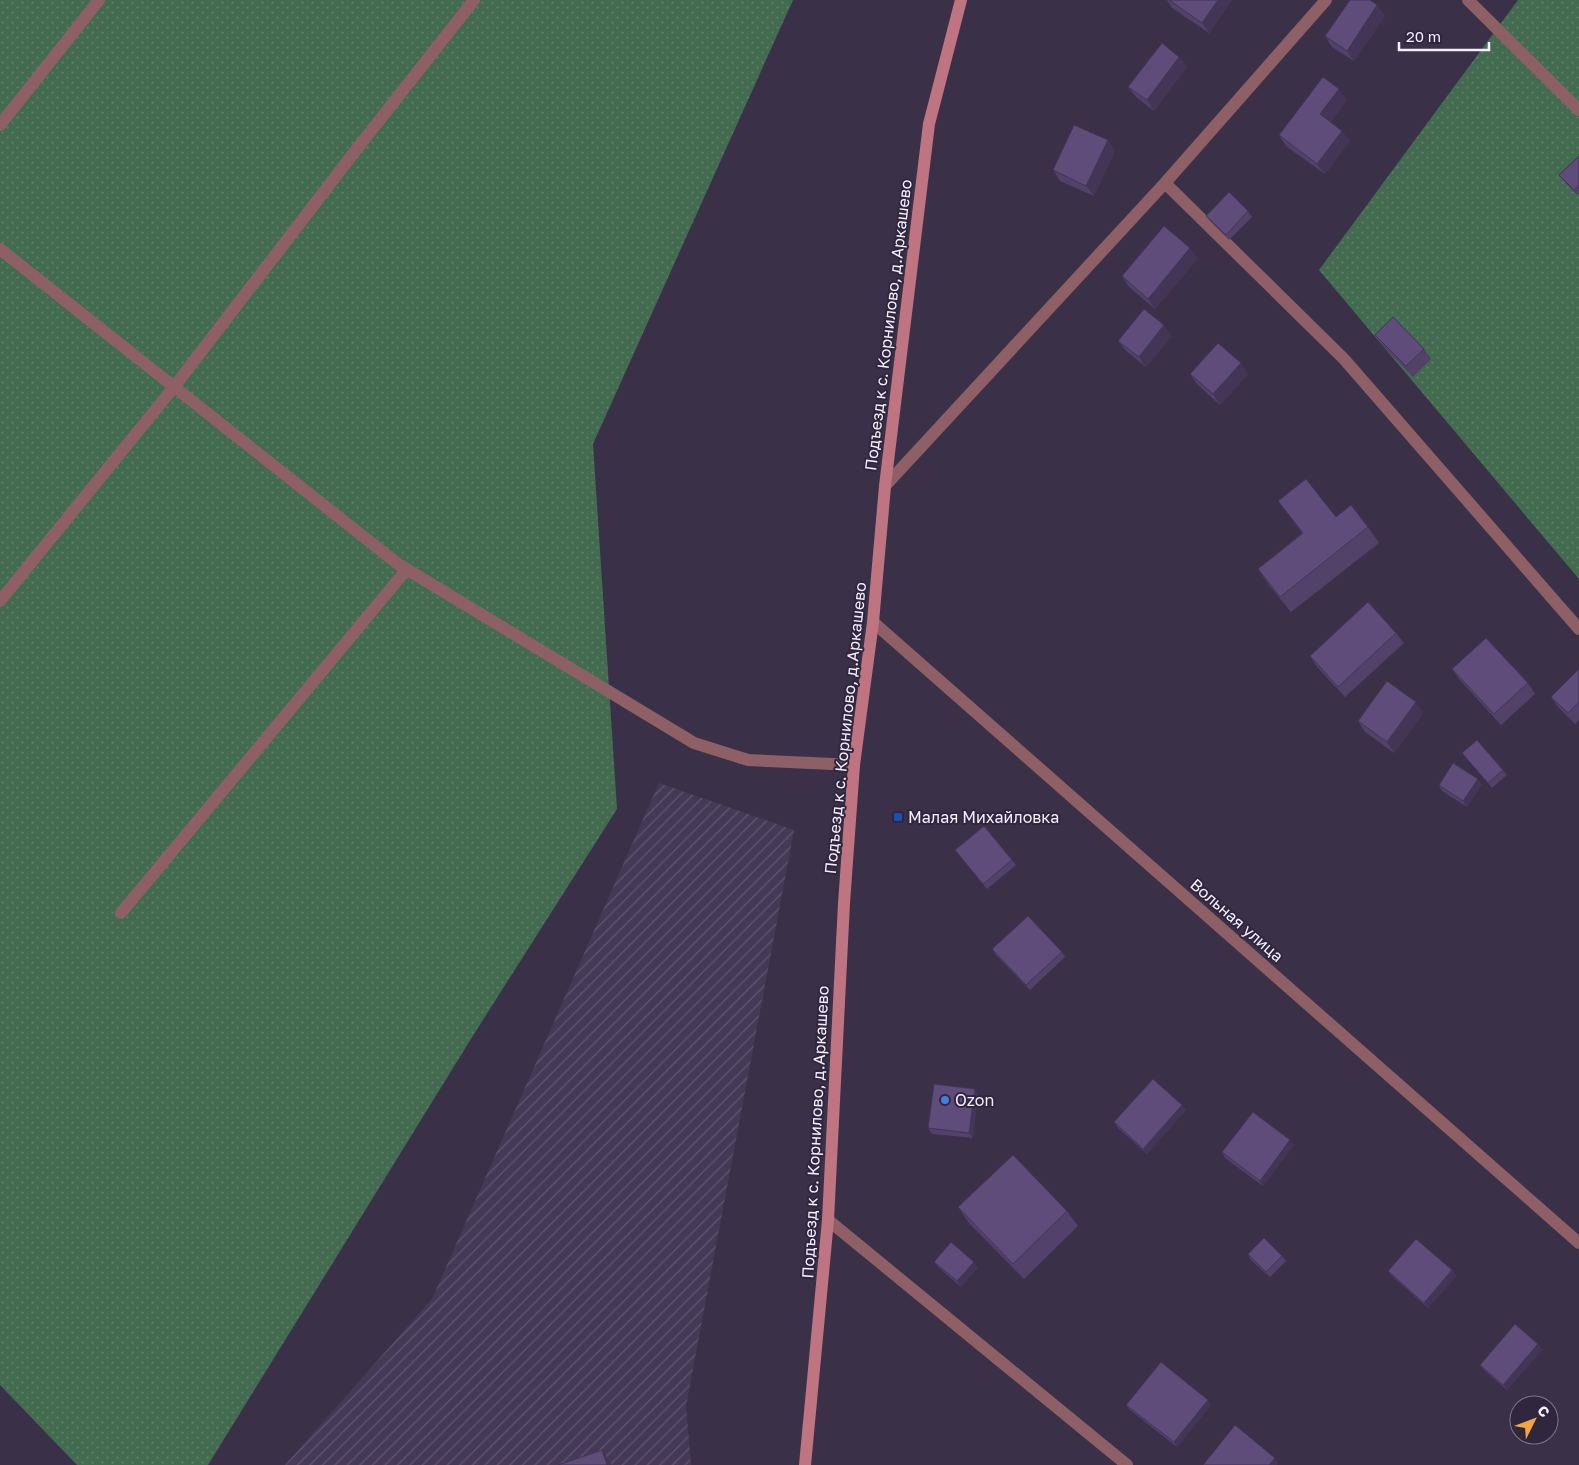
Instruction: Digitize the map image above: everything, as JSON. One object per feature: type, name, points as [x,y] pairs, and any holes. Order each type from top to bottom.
[{"type":"street","points":[[0,125],[99,0]]},
{"type":"street","points":[[0,601],[174,387],[474,0]]},
{"type":"street","name":"Подъезд к с. Корнилово, д.Аркашево","points":[[805,1465],[828,1220],[843,920],[854,765],[873,622],[885,486],[929,124],[961,0]]},
{"type":"street","points":[[885,486],[1165,183],[1326,0]]},
{"type":"street","points":[[1468,0],[1579,110]]},
{"type":"street","points":[[1165,183],[1344,358],[1579,629]]},
{"type":"street","points":[[0,249],[398,564],[694,743],[748,760],[854,765]]},
{"type":"street","points":[[121,913],[407,569]]},
{"type":"street","name":"Вольная улица","points":[[873,622],[1579,1243]]},
{"type":"street","points":[[828,1220],[1127,1465]]},
{"type":"shaded area","points":[[659,783],[794,830],[686,1406],[691,1465],[285,1465],[432,1299]]},
{"type":"green space","points":[[0,0],[793,0],[593,444],[617,809],[474,1034],[208,1465],[77,1465],[0,1385]]},
{"type":"green space","points":[[1518,0],[1579,0],[1579,579],[1319,270]]},
{"type":"building","points":[[1169,0],[1218,0],[1202,23]]},
{"type":"building","points":[[1350,0],[1370,0],[1377,5],[1347,51],[1325,36]]},
{"type":"building","points":[[1162,43],[1179,57],[1147,100],[1128,87]]},
{"type":"building","points":[[1323,77],[1339,89],[1320,114],[1342,131],[1317,164],[1279,135]]},
{"type":"building","points":[[1074,125],[1108,140],[1086,186],[1053,170]]},
{"type":"building","points":[[1579,156],[1579,185],[1574,190],[1559,175]]},
{"type":"building","points":[[1229,192],[1248,211],[1226,235],[1206,216]]},
{"type":"building","points":[[1164,226],[1190,248],[1148,299],[1122,276]]},
{"type":"building","points":[[1144,309],[1164,325],[1139,357],[1118,341]]},
{"type":"building","points":[[1393,317],[1424,349],[1406,366],[1375,335]]},
{"type":"building","points":[[1218,343],[1241,363],[1213,394],[1190,374]]},
{"type":"building","points":[[1306,479],[1336,517],[1351,505],[1368,527],[1280,597],[1258,569],[1303,533],[1278,501]]},
{"type":"building","points":[[1368,602],[1396,633],[1338,687],[1310,656]]},
{"type":"building","points":[[1486,638],[1528,683],[1494,714],[1452,669]]},
{"type":"building","points":[[1579,669],[1579,702],[1568,713],[1551,697]]},
{"type":"building","points":[[1387,681],[1416,702],[1387,742],[1358,721]]},
{"type":"building","points":[[1477,740],[1503,770],[1488,783],[1462,753]]},
{"type":"building","points":[[1453,763],[1478,779],[1463,801],[1439,785]]},
{"type":"building","points":[[984,826],[1012,860],[983,884],[955,850]]},
{"type":"building","points":[[1028,916],[1062,952],[1026,985],[992,949]]},
{"type":"building","points":[[1153,1079],[1182,1105],[1143,1149],[1114,1122]]},
{"type":"building","points":[[934,1084],[975,1089],[969,1133],[928,1128]]},
{"type":"building","points":[[1253,1112],[1290,1140],[1260,1181],[1222,1152]]},
{"type":"building","points":[[1013,1155],[1067,1211],[1013,1264],[958,1207]]},
{"type":"building","points":[[1264,1238],[1282,1256],[1266,1272],[1248,1254]]},
{"type":"building","points":[[1416,1239],[1452,1270],[1424,1303],[1388,1271]]},
{"type":"building","points":[[951,1242],[974,1262],[957,1281],[934,1262]]},
{"type":"building","points":[[1515,1324],[1538,1344],[1503,1385],[1480,1365]]},
{"type":"building","points":[[1161,1362],[1208,1400],[1174,1442],[1126,1405]]},
{"type":"building","points":[[1235,1425],[1275,1458],[1269,1465],[1203,1465]]},
{"type":"building","points":[[602,1450],[607,1465],[558,1465]]},
{"type":"place","name":"Малая Михайловка","points":[[898,817]]},
{"type":"place","name":"Ozon","points":[[945,1100]]}]
